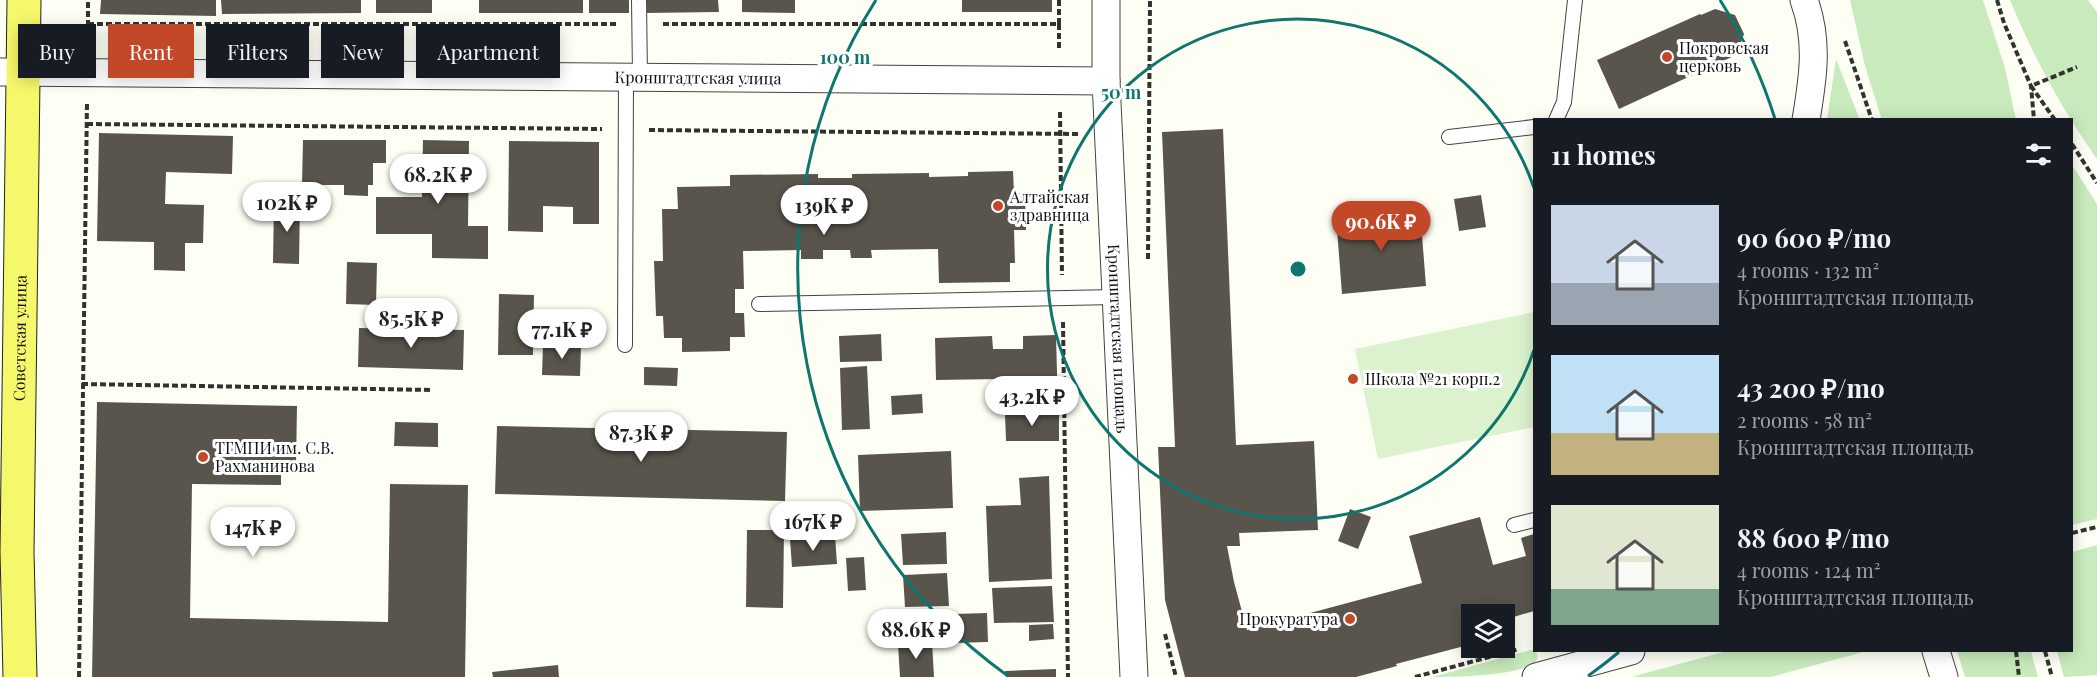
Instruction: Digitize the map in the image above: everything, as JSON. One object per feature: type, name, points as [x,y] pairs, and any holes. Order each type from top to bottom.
[{"type":"main road","name":"Советская улица","points":[[20,677],[12,72],[24,0]]},
{"type":"street","name":"Кронштадтская площадь","points":[[1106,0],[1106,81],[1134,677]]},
{"type":"street","points":[[1804,0],[1811,21],[1814,49],[1806,118]]},
{"type":"street","name":"Кронштадтская улица","points":[[96,72],[1106,81]]},
{"type":"street","points":[[1536,677],[1627,652]]},
{"type":"street","points":[[1936,652],[1944,677]]},
{"type":"lane","points":[[625,345],[626,129],[639,24],[639,0]]},
{"type":"lane","points":[[1557,118],[1564,102],[1575,0]]},
{"type":"lane","points":[[1449,137],[1533,127]]},
{"type":"lane","points":[[759,304],[1116,297]]},
{"type":"lane","points":[[1514,525],[1533,520]]},
{"type":"path","points":[[88,0],[88,24]]},
{"type":"path","points":[[1059,0],[1059,57]]},
{"type":"path","points":[[1148,270],[1150,0]]},
{"type":"path","points":[[1997,0],[2004,23],[2031,86],[2054,118]]},
{"type":"path","points":[[96,24],[1059,24]]},
{"type":"path","points":[[1842,33],[1871,118]]},
{"type":"path","points":[[2031,86],[2078,67]]},
{"type":"path","points":[[79,677],[88,78]]},
{"type":"path","points":[[2031,86],[2034,118]]},
{"type":"path","points":[[1060,111],[1068,677]]},
{"type":"path","points":[[87,124],[1109,134]]},
{"type":"path","points":[[2073,146],[2097,183]]},
{"type":"path","points":[[82,384],[432,390]]},
{"type":"path","points":[[2073,533],[2097,527]]},
{"type":"path","points":[[1162,625],[1176,677]]},
{"type":"path","points":[[1415,677],[1524,648]]},
{"type":"path","points":[[2016,652],[2019,677]]},
{"type":"path","points":[[2045,652],[2052,677]]},
{"type":"green space","points":[[1850,0],[1983,0],[2005,68],[2016,118],[1881,118],[1865,66]]},
{"type":"green space","points":[[2010,0],[2088,0],[2097,12],[2097,159],[2073,123],[2073,118],[2070,118],[2028,42]]},
{"type":"green space","points":[[1836,59],[1859,118],[1827,118]]},
{"type":"green space","points":[[2073,167],[2097,204],[2097,519],[2073,525]]},
{"type":"green space","points":[[1533,312],[1533,427],[1378,459],[1355,349]]},
{"type":"green space","points":[[2097,545],[2097,675],[2064,677],[2057,652],[2073,652],[2073,552]]},
{"type":"green space","points":[[1533,649],[1535,652],[1537,658],[1531,665],[1498,674],[1432,677],[1501,658],[1515,658],[1515,654]]},
{"type":"green space","points":[[1723,652],[1863,652],[1771,677],[1631,677]]},
{"type":"green space","points":[[1957,652],[2031,652],[2038,677],[1965,677]]},
{"type":"building","points":[[101,0],[216,0],[216,16],[100,14]]},
{"type":"building","points":[[221,0],[361,0],[361,13],[222,14]]},
{"type":"building","points":[[376,0],[432,0],[432,13],[376,13]]},
{"type":"building","points":[[479,0],[583,0],[583,13],[479,13]]},
{"type":"building","points":[[589,0],[629,0],[629,13],[589,13]]},
{"type":"building","points":[[645,0],[718,0],[719,12],[645,13]]},
{"type":"building","points":[[742,0],[795,0],[795,13],[742,12]]},
{"type":"building","points":[[962,0],[1052,0],[1052,12],[962,12]]},
{"type":"building","name":"Покровская церковь","points":[[1715,9],[1735,15],[1744,34],[1736,55],[1619,109],[1597,60]]},
{"type":"building","points":[[1223,129],[1236,445],[1314,441],[1318,530],[1239,533],[1240,546],[1227,546],[1247,630],[1422,583],[1409,536],[1480,517],[1493,565],[1526,556],[1521,538],[1533,534],[1533,611],[1515,617],[1515,604],[1461,604],[1461,647],[1356,677],[1185,677],[1165,600],[1158,447],[1175,447],[1162,132]]},
{"type":"building","points":[[99,133],[233,136],[232,174],[166,172],[165,204],[204,205],[203,243],[185,243],[185,271],[154,270],[154,242],[97,241]]},
{"type":"building","points":[[303,140],[386,140],[386,163],[373,163],[373,185],[368,185],[368,196],[344,195],[344,185],[302,185]]},
{"type":"building","points":[[423,140],[469,141],[468,226],[488,226],[488,259],[432,258],[432,234],[376,234],[376,197],[422,197]]},
{"type":"building","points":[[509,141],[599,142],[599,224],[573,224],[573,207],[543,206],[543,232],[508,231]]},
{"type":"building","points":[[1013,171],[1014,193],[1025,193],[1026,230],[1014,230],[1015,263],[1010,263],[1010,282],[939,283],[938,249],[871,250],[872,258],[851,258],[850,250],[823,250],[823,259],[801,259],[801,250],[743,251],[744,289],[735,289],[735,313],[744,313],[745,337],[730,337],[730,351],[682,352],[682,338],[664,338],[663,316],[656,316],[654,261],[663,261],[662,209],[678,209],[677,187],[730,186],[730,175],[818,174],[818,178],[852,178],[852,174],[929,173],[929,177],[968,176],[968,172]]},
{"type":"building","points":[[1481,195],[1486,227],[1459,231],[1454,199]]},
{"type":"building","points":[[274,203],[300,203],[299,264],[273,263]]},
{"type":"building","points":[[1420,210],[1426,286],[1342,294],[1336,216]]},
{"type":"building","points":[[347,262],[377,263],[376,305],[346,304]]},
{"type":"building","points":[[499,294],[534,295],[533,355],[498,355]]},
{"type":"building","points":[[359,328],[464,330],[463,370],[358,367]]},
{"type":"building","points":[[881,334],[882,361],[840,362],[839,336]]},
{"type":"building","points":[[1056,335],[1058,409],[1001,410],[1001,379],[936,380],[935,338],[992,336],[993,349],[1023,349],[1023,336]]},
{"type":"building","points":[[543,345],[581,346],[580,376],[542,375]]},
{"type":"building","points":[[867,366],[870,429],[842,430],[840,368]]},
{"type":"building","points":[[644,367],[678,368],[677,386],[644,385]]},
{"type":"building","points":[[922,394],[923,413],[892,415],[891,396]]},
{"type":"building","points":[[97,402],[297,406],[296,466],[281,466],[281,485],[192,484],[190,618],[388,622],[390,484],[468,485],[465,677],[92,677]]},
{"type":"building","points":[[1059,413],[1059,441],[1006,441],[1005,414]]},
{"type":"building","points":[[395,422],[438,423],[438,447],[394,446]]},
{"type":"building","points":[[497,426],[787,432],[785,501],[495,494]]},
{"type":"building","points":[[951,451],[953,508],[860,511],[858,455]]},
{"type":"building","points":[[1049,476],[1052,579],[989,582],[986,506],[1021,505],[1019,478]]},
{"type":"building","points":[[1350,509],[1371,517],[1358,549],[1338,541]]},
{"type":"building","points":[[747,530],[784,530],[783,608],[746,607]]},
{"type":"building","points":[[946,532],[947,564],[903,565],[901,534]]},
{"type":"building","points":[[835,536],[837,564],[792,567],[790,539]]},
{"type":"building","points":[[864,557],[866,590],[848,591],[846,558]]},
{"type":"building","points":[[947,573],[949,606],[905,607],[903,575]]},
{"type":"building","points":[[1052,586],[1054,622],[994,623],[992,588]]},
{"type":"building","points":[[987,613],[988,642],[955,643],[954,614]]},
{"type":"building","points":[[1053,624],[1054,639],[1029,641],[1029,625]]},
{"type":"building","points":[[932,642],[934,677],[900,677],[898,644]]},
{"type":"building","points":[[558,665],[559,677],[493,677],[492,672]]},
{"type":"building","points":[[1056,669],[1056,677],[1006,677],[1005,671]]},
{"type":"place","name":"Покровская церковь","points":[[1667,57]]},
{"type":"place","name":"Алтайская здравница","points":[[998,206]]},
{"type":"place","name":"Школа №21 корп.2","points":[[1353,379]]},
{"type":"place","name":"ТГМПИ им. С.В. Рахманинова","points":[[203,457]]},
{"type":"place","name":"Прокуратура","points":[[1350,619]]}]
